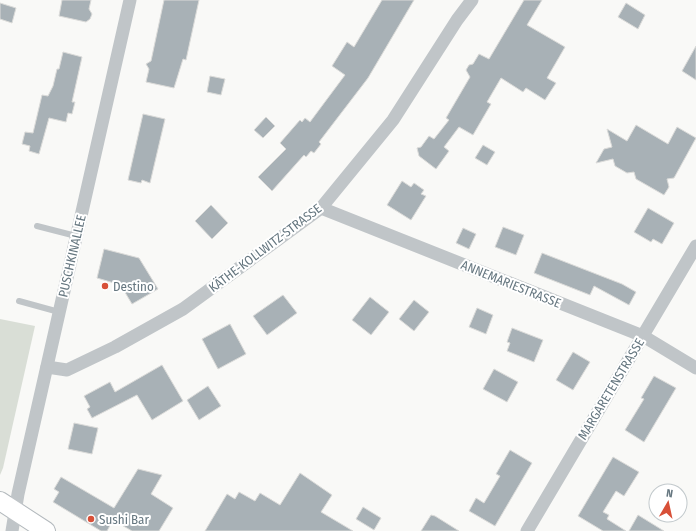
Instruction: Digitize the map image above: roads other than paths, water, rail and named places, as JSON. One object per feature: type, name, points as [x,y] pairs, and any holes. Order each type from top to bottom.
[{"type":"main road","points":[[0,501],[46,531]]},
{"type":"street","name":"PUSCHKINALLEE","points":[[12,531],[18,494],[130,0]]},
{"type":"street","name":"KÄTHE-KOLLWITZ-STRASSE","points":[[47,367],[67,370],[115,347],[183,309],[321,208],[393,120],[456,20],[472,0]]},
{"type":"street","name":"ANNEMARIESTRASSE","points":[[321,208],[643,336],[696,368]]},
{"type":"street","name":"MARGARETENSTRASSE","points":[[527,531],[696,246]]},
{"type":"lane","points":[[37,226],[76,236]]},
{"type":"lane","points":[[19,301],[59,312]]},
{"type":"place","name":"Destino","points":[[105,286]]},
{"type":"place","name":"Sushi Bar","points":[[91,519]]}]
